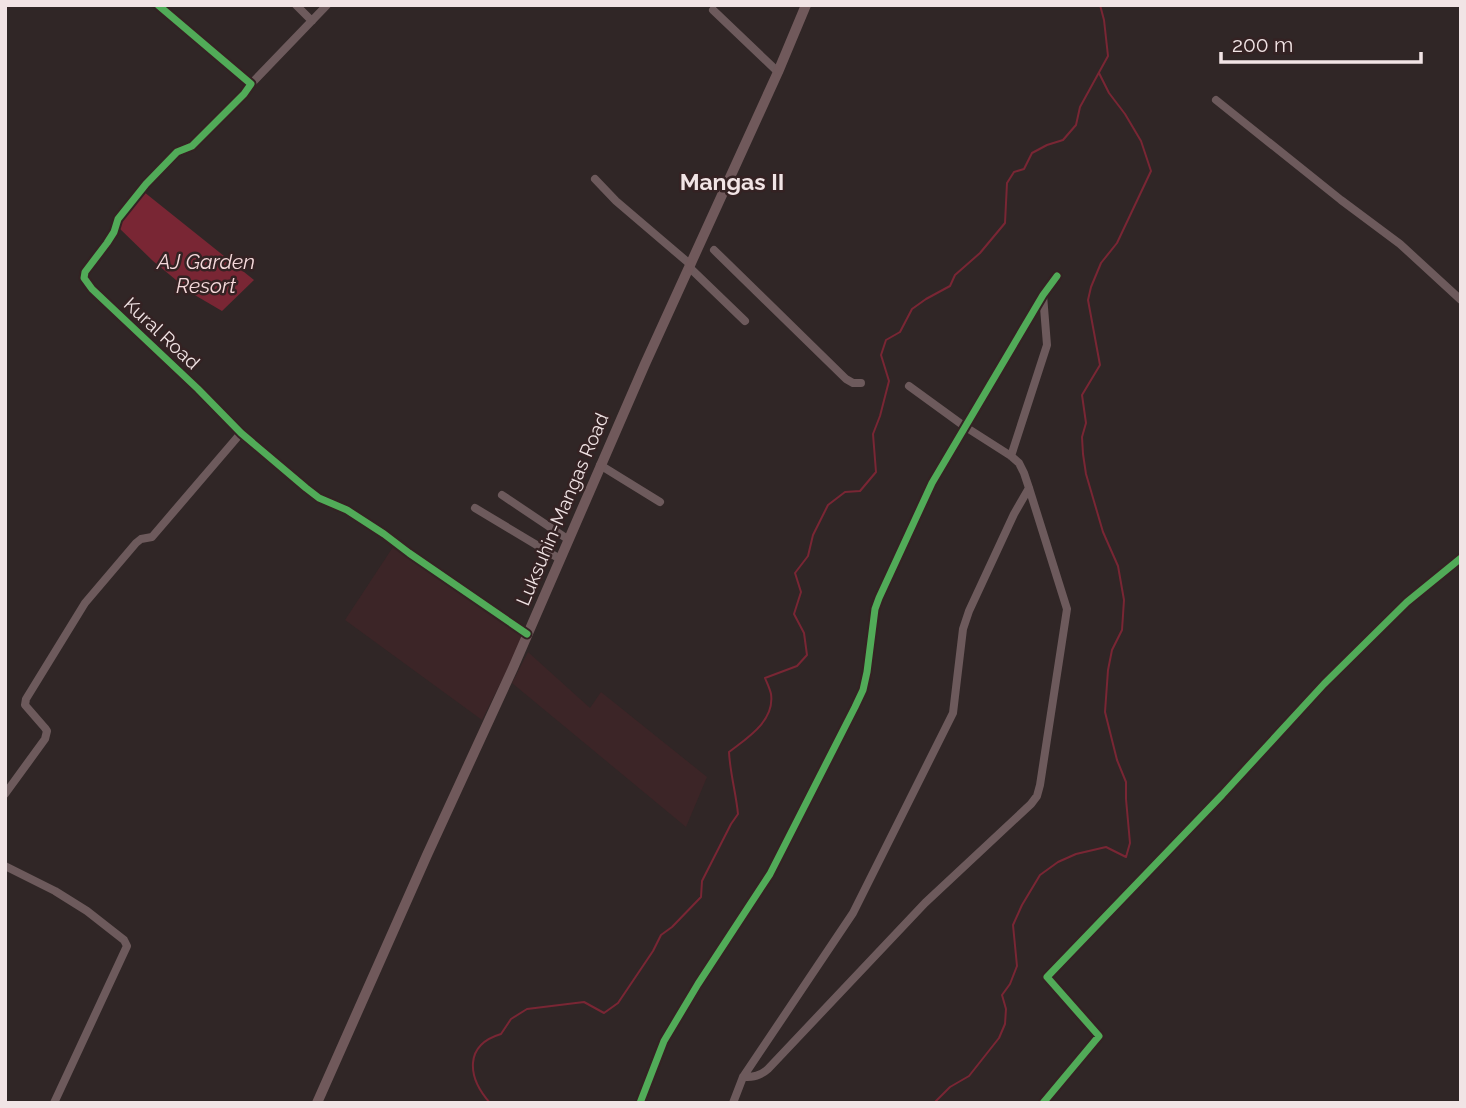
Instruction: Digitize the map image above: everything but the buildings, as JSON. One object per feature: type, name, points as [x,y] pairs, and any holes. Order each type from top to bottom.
[{"type":"main road","name":"Luksuhin-Mangas Road","points":[[317,1103],[806,5]]},
{"type":"street","points":[[159,5],[251,84],[327,5]]},
{"type":"street","points":[[296,5],[312,21]]},
{"type":"street","points":[[713,9],[778,72]]},
{"type":"street","name":"Kural Road","points":[[251,84],[192,146],[177,152],[146,184],[118,219],[114,232],[85,272],[84,278],[92,289],[242,433],[319,498],[347,510],[384,534],[527,634]]},
{"type":"street","points":[[1216,100],[1340,200],[1400,244],[1461,300]]},
{"type":"street","points":[[595,179],[745,321]]},
{"type":"street","points":[[702,238],[846,379],[861,383]]},
{"type":"street","points":[[640,1103],[664,1041],[770,874],[855,707],[867,672],[875,609],[932,483],[1042,295],[1057,276]]},
{"type":"street","points":[[1011,456],[1047,345],[1042,295]]},
{"type":"street","points":[[743,1077],[763,1074],[925,903],[1037,796],[1040,785],[1067,610],[1029,488],[1024,473],[1011,456],[909,386]]},
{"type":"street","points":[[5,794],[45,739],[47,731],[25,705],[26,699],[85,603],[136,543],[152,537],[242,433]]},
{"type":"street","points":[[600,465],[660,502]]},
{"type":"street","points":[[733,1103],[743,1077],[853,913],[950,721],[962,629],[1014,514],[1029,488]]},
{"type":"street","points":[[502,495],[569,540]]},
{"type":"street","points":[[475,508],[560,559]]},
{"type":"street","points":[[1043,1103],[1099,1036],[1047,976],[1196,823],[1324,684],[1408,602],[1461,558]]},
{"type":"street","points":[[5,866],[55,891],[87,911],[124,940],[127,946],[54,1103]]},
{"type":"shaded area","points":[[393,547],[524,636],[482,720],[345,620]]},
{"type":"shaded area","points":[[528,652],[590,708],[601,692],[707,777],[686,827],[512,683]]},
{"type":"water","name":"AJ Garden Resort","points":[[144,192],[254,280],[222,311],[193,294],[153,261],[116,225]]},
{"type":"waterway","points":[[490,1103],[482,1093],[474,1073],[473,1063],[480,1046],[501,1034],[511,1019],[527,1009],[584,1002],[604,1013],[618,1003],[661,935],[701,897],[702,881],[738,814],[729,752],[751,735],[769,712],[771,694],[765,678],[797,666],[807,655],[804,633],[794,614],[801,592],[795,573],[808,556],[813,535],[828,505],[845,492],[860,491],[876,472],[873,434],[889,381],[881,355],[886,340],[900,332],[912,309],[950,286],[955,275],[980,253],[1005,223],[1007,183],[1014,172],[1024,169],[1032,153],[1063,140],[1076,125],[1080,107],[1108,56],[1100,5]]},
{"type":"waterway","points":[[934,1103],[950,1087],[969,1076],[999,1038],[1005,1024],[1006,1009],[1002,995],[1017,966],[1013,925],[1040,875],[1058,862],[1076,854],[1106,847],[1126,857],[1130,843],[1126,782],[1117,760],[1105,712],[1108,670],[1112,650],[1122,630],[1124,600],[1118,566],[1103,532],[1086,474],[1082,437],[1086,423],[1082,395],[1100,365],[1088,300],[1091,287],[1101,263],[1117,243],[1151,171],[1141,141],[1099,73]]},
{"type":"cycle path","points":[[158,5],[251,84],[192,146],[177,152],[146,184],[118,219],[114,232],[85,272],[84,278],[92,289],[241,433],[306,488],[384,534],[527,634]]},
{"type":"cycle path","points":[[640,1103],[664,1041],[770,874],[855,707],[867,672],[875,609],[932,483],[1043,295],[1057,276]]},
{"type":"cycle path","points":[[1043,1103],[1099,1036],[1047,977],[1222,795],[1324,684],[1407,602],[1461,558]]},
{"type":"district","name":"Mangas II","points":[[732,181]]}]
